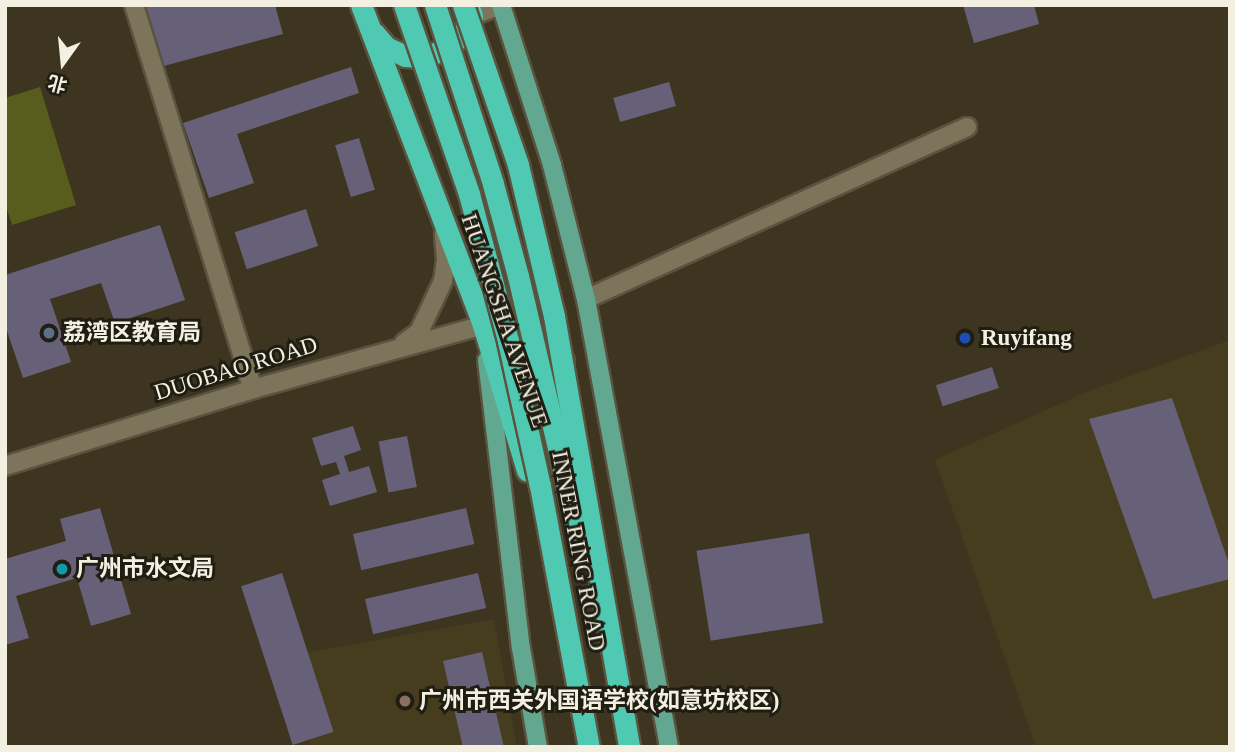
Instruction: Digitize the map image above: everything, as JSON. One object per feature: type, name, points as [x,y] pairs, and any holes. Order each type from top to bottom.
[{"type":"highway","name":"HUANGSHA AVENUE","points":[[360,5],[373,32],[443,225],[483,325],[515,424],[531,489],[578,747]]},
{"type":"highway","name":"INNER RING ROAD","points":[[404,5],[469,194],[508,341],[540,486],[589,747]]},
{"type":"highway","points":[[436,5],[493,184],[518,276],[561,469],[611,653]]},
{"type":"highway","points":[[373,32],[386,47],[405,56],[420,57],[454,44],[463,36],[468,9]]},
{"type":"highway","name":"INNER RING ROAD","points":[[468,9],[518,165],[554,316],[611,653],[630,747]]},
{"type":"highway","name":"HUANGSHA AVENUE","points":[[567,362],[630,747]]},
{"type":"main road","points":[[501,5],[552,165],[586,299],[669,747]]},
{"type":"main road","name":"HUANGSHA AVENUE","points":[[468,9],[518,154],[567,362]]},
{"type":"main road","points":[[483,325],[499,479],[521,648],[538,747]]},
{"type":"street","points":[[134,5],[253,389]]},
{"type":"street","points":[[468,9],[501,5]]},
{"type":"street","points":[[586,299],[967,127]]},
{"type":"street","points":[[401,345],[419,332],[443,281],[446,259],[443,225]]},
{"type":"street","points":[[483,325],[534,336],[559,352],[567,362]]},
{"type":"street","name":"DUOBAO ROAD","points":[[5,466],[401,345],[483,325]]},
{"type":"shaded area","points":[[1230,340],[1230,747],[1036,747],[935,460],[1086,392]]},
{"type":"shaded area","name":"广州市西关外国语学校(如意坊校区)","points":[[494,619],[517,747],[310,747],[293,655]]},
{"type":"green space","points":[[40,87],[76,205],[12,225],[5,203],[5,98]]},
{"type":"building","points":[[142,5],[275,5],[283,34],[160,67]]},
{"type":"building","points":[[963,5],[1034,5],[1039,24],[974,43]]},
{"type":"building","points":[[351,67],[359,93],[237,134],[254,183],[209,198],[183,123]]},
{"type":"building","points":[[669,82],[676,106],[620,122],[613,98]]},
{"type":"building","points":[[359,138],[375,190],[351,197],[335,145]]},
{"type":"building","points":[[306,209],[318,246],[247,269],[235,232]]},
{"type":"building","name":"荔湾区教育局","points":[[160,225],[185,300],[115,323],[101,283],[50,299],[71,362],[23,378],[5,325],[5,275]]},
{"type":"building","points":[[992,367],[999,388],[943,406],[936,385]]},
{"type":"building","points":[[1172,398],[1230,567],[1230,579],[1153,599],[1089,419]]},
{"type":"building","points":[[353,426],[361,450],[344,456],[349,472],[369,466],[377,492],[330,506],[322,480],[340,474],[336,462],[321,466],[312,438]]},
{"type":"building","points":[[407,436],[417,487],[388,493],[379,442]]},
{"type":"building","name":"广州市水文局","points":[[100,508],[131,614],[91,626],[77,578],[16,596],[29,638],[5,645],[5,559],[66,541],[60,519]]},
{"type":"building","points":[[466,508],[474,544],[361,570],[353,534]]},
{"type":"building","points":[[809,533],[823,623],[711,641],[696,551]]},
{"type":"building","points":[[282,573],[334,732],[293,745],[241,586]]},
{"type":"building","points":[[478,573],[486,608],[373,634],[365,599]]},
{"type":"building","points":[[482,652],[504,747],[463,747],[443,661]]},
{"type":"place","name":"荔湾区教育局","points":[[49,333]]},
{"type":"place","name":"Ruyifang","points":[[965,338]]},
{"type":"place","name":"广州市水文局","points":[[62,569]]},
{"type":"place","name":"广州市西关外国语学校(如意坊校区)","points":[[405,701]]}]
